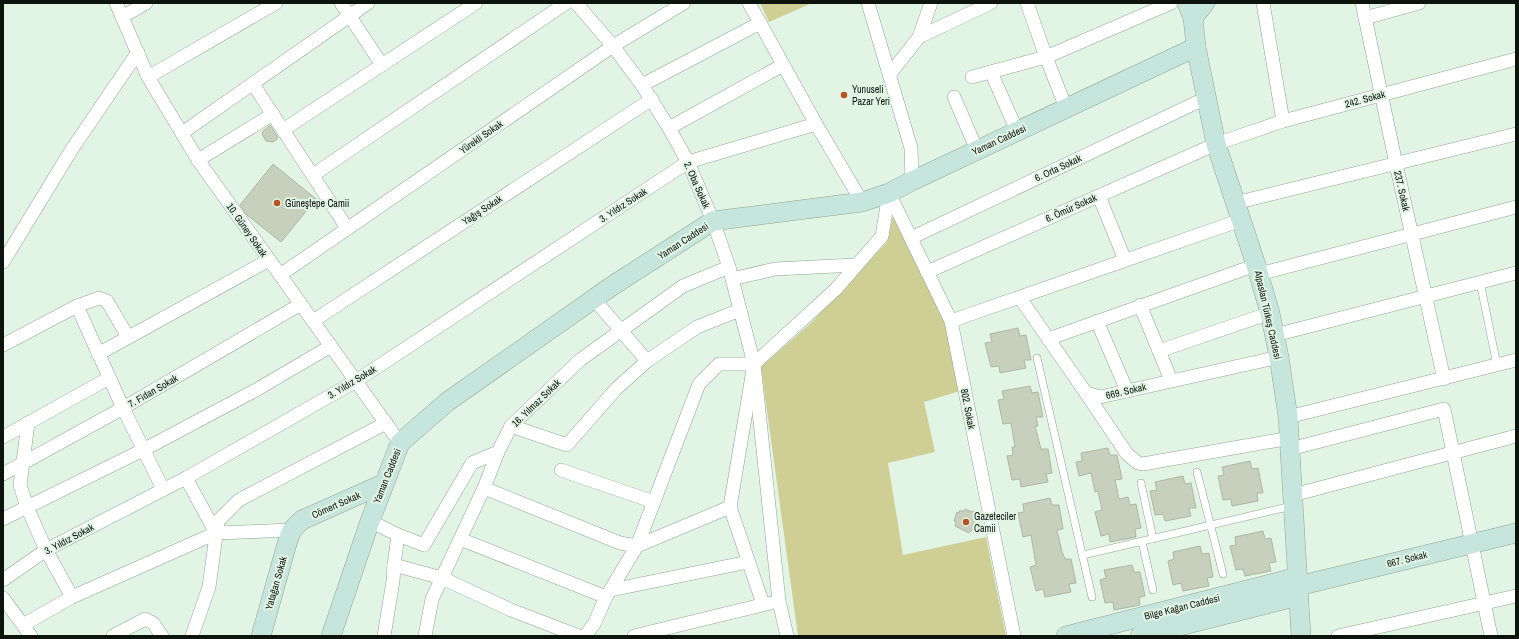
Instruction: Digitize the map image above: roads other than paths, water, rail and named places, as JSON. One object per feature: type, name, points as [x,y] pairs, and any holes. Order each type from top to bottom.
[{"type":"main road","points":[[1190,10],[1205,3]]},
{"type":"main road","name":"Alpaslan Türkeş Caddesi","points":[[1190,10],[1216,144],[1258,269],[1270,313],[1279,356],[1288,417],[1301,636]]},
{"type":"main road","name":"Yaman Caddesi","points":[[331,636],[383,484],[400,443],[447,402],[594,299],[713,222],[862,202],[889,193],[1196,47]]},
{"type":"main road","name":"Cömert Sokak","points":[[292,530],[302,520],[383,484]]},
{"type":"main road","name":"Yatağan Sokak","points":[[261,636],[292,530]]},
{"type":"main road","name":"667. Sokak","points":[[1298,586],[1516,533]]},
{"type":"main road","name":"Bilge Kağan Caddesi","points":[[1066,636],[1298,586]]},
{"type":"main road","name":"Bilge Kağan Caddesi","points":[[1140,636],[1298,586]]},
{"type":"street","name":"10. Güney Sokak","points":[[116,3],[148,77],[198,160],[400,443]]},
{"type":"street","points":[[122,16],[146,3]]},
{"type":"street","points":[[148,77],[276,3]]},
{"type":"street","points":[[341,3],[382,65]]},
{"type":"street","points":[[182,133],[368,3]]},
{"type":"street","points":[[283,130],[476,3]]},
{"type":"street","points":[[313,175],[566,3]]},
{"type":"street","name":"2. Oba Sokak","points":[[576,3],[613,46],[652,99],[670,128],[688,162],[713,222],[730,273],[754,364],[779,601],[787,636]]},
{"type":"street","name":"Yürekli Sokak","points":[[280,275],[613,46],[684,3]]},
{"type":"street","points":[[749,3],[816,124],[862,202]]},
{"type":"street","points":[[868,3],[912,148],[912,181]]},
{"type":"street","points":[[890,74],[919,37],[931,3]]},
{"type":"street","points":[[919,37],[991,3]]},
{"type":"street","points":[[972,77],[1046,57],[1170,3]]},
{"type":"street","points":[[1263,3],[1283,121]]},
{"type":"street","name":"237. Sokak","points":[[1362,3],[1411,235],[1444,379]]},
{"type":"street","points":[[1366,18],[1419,3]]},
{"type":"street","points":[[1029,4],[1046,57],[1066,108]]},
{"type":"street","points":[[642,85],[760,23]]},
{"type":"street","points":[[3,262],[72,148],[138,52]]},
{"type":"street","name":"242. Sokak","points":[[1216,144],[1283,121],[1516,59]]},
{"type":"street","points":[[670,128],[783,65]]},
{"type":"street","points":[[992,72],[1017,131]]},
{"type":"street","points":[[253,84],[347,228]]},
{"type":"street","points":[[954,97],[977,150]]},
{"type":"street","name":"6. Orta Sokak","points":[[911,238],[1206,98]]},
{"type":"street","name":"Yağış Sokak","points":[[313,321],[652,99]]},
{"type":"street","points":[[198,160],[273,114]]},
{"type":"street","name":"3. Yıldız Sokak","points":[[3,580],[46,550],[186,478],[356,381],[688,162],[816,124]]},
{"type":"street","points":[[951,321],[1125,260],[1238,212],[1396,164],[1516,134]]},
{"type":"street","name":"6. Ömür Sokak","points":[[927,272],[1216,144]]},
{"type":"street","points":[[763,604],[730,507],[754,364],[836,289],[882,236],[889,193]]},
{"type":"street","name":"802. Sokak","points":[[889,193],[951,321],[1014,636]]},
{"type":"street","points":[[1099,196],[1125,260]]},
{"type":"street","points":[[1048,339],[1140,305],[1258,269],[1411,235],[1516,207]]},
{"type":"street","points":[[98,354],[269,260]]},
{"type":"street","name":"16. Yılmaz Sokak","points":[[427,635],[432,599],[511,426],[580,360],[683,286],[730,273],[856,265]]},
{"type":"street","points":[[1275,335],[1516,273]]},
{"type":"street","points":[[3,345],[77,306],[99,298],[107,301],[128,337]]},
{"type":"street","points":[[1020,298],[1127,454],[1138,463],[1143,464],[1290,443],[1444,409],[1491,636]]},
{"type":"street","points":[[594,299],[647,361]]},
{"type":"street","name":"7. Fidan Sokak","points":[[3,474],[123,408],[301,304]]},
{"type":"street","points":[[1140,305],[1171,380]]},
{"type":"street","points":[[77,306],[123,408],[163,490]]},
{"type":"street","points":[[511,426],[568,445],[616,389],[647,361],[697,327],[740,310]]},
{"type":"street","points":[[1159,351],[1270,313]]},
{"type":"street","points":[[1097,321],[1127,391]]},
{"type":"street","points":[[3,519],[143,450],[256,390],[331,346]]},
{"type":"street","name":"669. Sokak","points":[[1086,394],[1100,397],[1279,356]]},
{"type":"street","points":[[1288,417],[1516,360]]},
{"type":"street","points":[[585,636],[594,624],[609,593],[637,546],[699,384],[719,364],[754,364]]},
{"type":"street","points":[[3,437],[109,378]]},
{"type":"street","points":[[28,423],[20,485],[26,507],[46,550],[72,597]]},
{"type":"street","points":[[192,636],[209,587],[218,521],[239,500],[386,423]]},
{"type":"street","points":[[1293,500],[1516,436]]},
{"type":"street","points":[[370,521],[424,545],[472,463],[498,452]]},
{"type":"street","points":[[561,470],[654,502]]},
{"type":"street","points":[[186,478],[216,532]]},
{"type":"street","points":[[484,488],[620,543],[637,546],[730,507]]},
{"type":"street","points":[[23,625],[72,597],[216,532],[292,530]]},
{"type":"street","points":[[384,636],[393,581],[398,534]]},
{"type":"street","points":[[460,539],[609,593],[748,562]]},
{"type":"street","points":[[394,565],[442,578],[511,610],[579,636]]},
{"type":"street","points":[[1338,636],[1516,596]]},
{"type":"street","points":[[634,636],[779,601]]},
{"type":"street","points":[[5,605],[31,636]]},
{"type":"street","points":[[113,636],[145,619],[153,623],[162,636]]},
{"type":"lane","points":[[1480,282],[1497,365]]},
{"type":"lane","points":[[1037,358],[1092,597]]},
{"type":"lane","points":[[1197,472],[1223,574]]},
{"type":"lane","points":[[1140,483],[1153,539]]},
{"type":"lane","points":[[1083,555],[1211,525],[1293,500]]},
{"type":"lane","points":[[1142,542],[1152,590]]},
{"type":"place","name":"Yunuseli Pazar Yeri","points":[[844,95]]},
{"type":"place","name":"Güneştepe Camii","points":[[277,203]]},
{"type":"place","name":"Gazeteciler Camii","points":[[966,522]]}]
